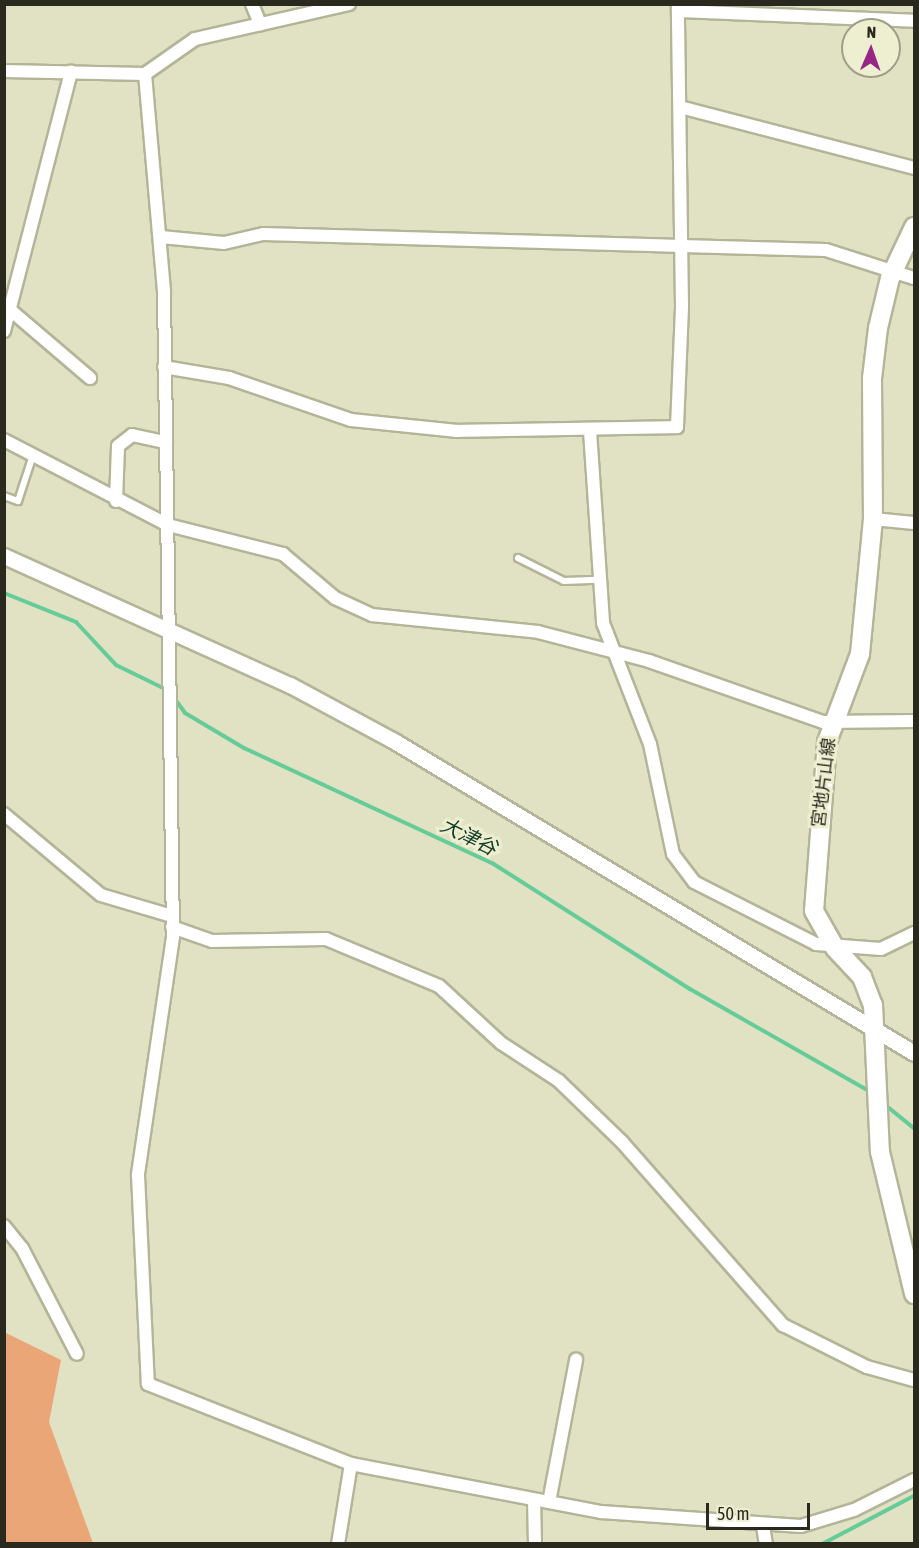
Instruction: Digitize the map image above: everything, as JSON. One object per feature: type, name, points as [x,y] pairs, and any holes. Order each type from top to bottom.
[{"type":"main road","name":"宮地片山線","points":[[915,227],[893,272],[872,378],[873,519],[860,654],[833,722],[819,797],[814,911],[835,948],[862,976],[876,1030],[878,1125],[915,1294]]},
{"type":"street","points":[[252,4],[260,24]]},
{"type":"street","points":[[4,71],[71,70],[145,74],[195,39],[349,4]]},
{"type":"street","points":[[164,367],[229,378],[351,420],[457,431],[590,431],[677,428],[679,8],[915,21]]},
{"type":"street","points":[[4,331],[8,308],[71,70]]},
{"type":"street","points":[[145,74],[161,237],[168,525],[172,922],[138,1175],[148,1384],[351,1464],[601,1512],[763,1526],[801,1526],[843,1514],[915,1480]]},
{"type":"street","points":[[680,107],[915,168]]},
{"type":"street","points":[[161,237],[212,243],[263,234],[826,250],[915,278]]},
{"type":"street","points":[[8,308],[90,378]]},
{"type":"street","points":[[590,431],[598,580],[603,623],[650,744],[673,854],[694,882],[835,948],[881,949],[915,933]]},
{"type":"street","points":[[116,501],[118,446],[132,435],[166,442]]},
{"type":"street","points":[[4,440],[116,501],[168,525],[283,554],[335,598],[372,615],[538,632],[614,656],[649,661],[782,711],[833,722],[915,721]]},
{"type":"street","points":[[873,519],[915,524]]},
{"type":"street","points":[[4,556],[169,635],[290,685],[394,741],[915,1053]]},
{"type":"street","points":[[4,814],[101,895],[172,922],[212,941],[326,939],[439,986],[501,1043],[559,1081],[622,1142],[783,1325],[867,1367],[915,1380]]},
{"type":"street","points":[[4,1226],[22,1248],[77,1354]]},
{"type":"street","points":[[549,1502],[576,1360]]},
{"type":"street","points":[[338,1544],[351,1464]]},
{"type":"street","points":[[534,1500],[535,1544]]},
{"type":"street","points":[[763,1526],[766,1544]]},
{"type":"lane","points":[[4,496],[18,501],[33,455]]},
{"type":"lane","points":[[518,558],[564,581],[598,580]]},
{"type":"shaded area","points":[[4,1332],[61,1360],[49,1422],[93,1543],[5,1543]]},
{"type":"waterway","name":"大津谷","points":[[4,593],[76,622],[116,665],[167,690]]},
{"type":"waterway","name":"大津谷","points":[[172,695],[185,713],[244,748],[492,863],[690,989],[872,1093]]},
{"type":"waterway","name":"大津谷","points":[[884,1104],[914,1128]]},
{"type":"waterway","points":[[822,1544],[914,1496]]}]
